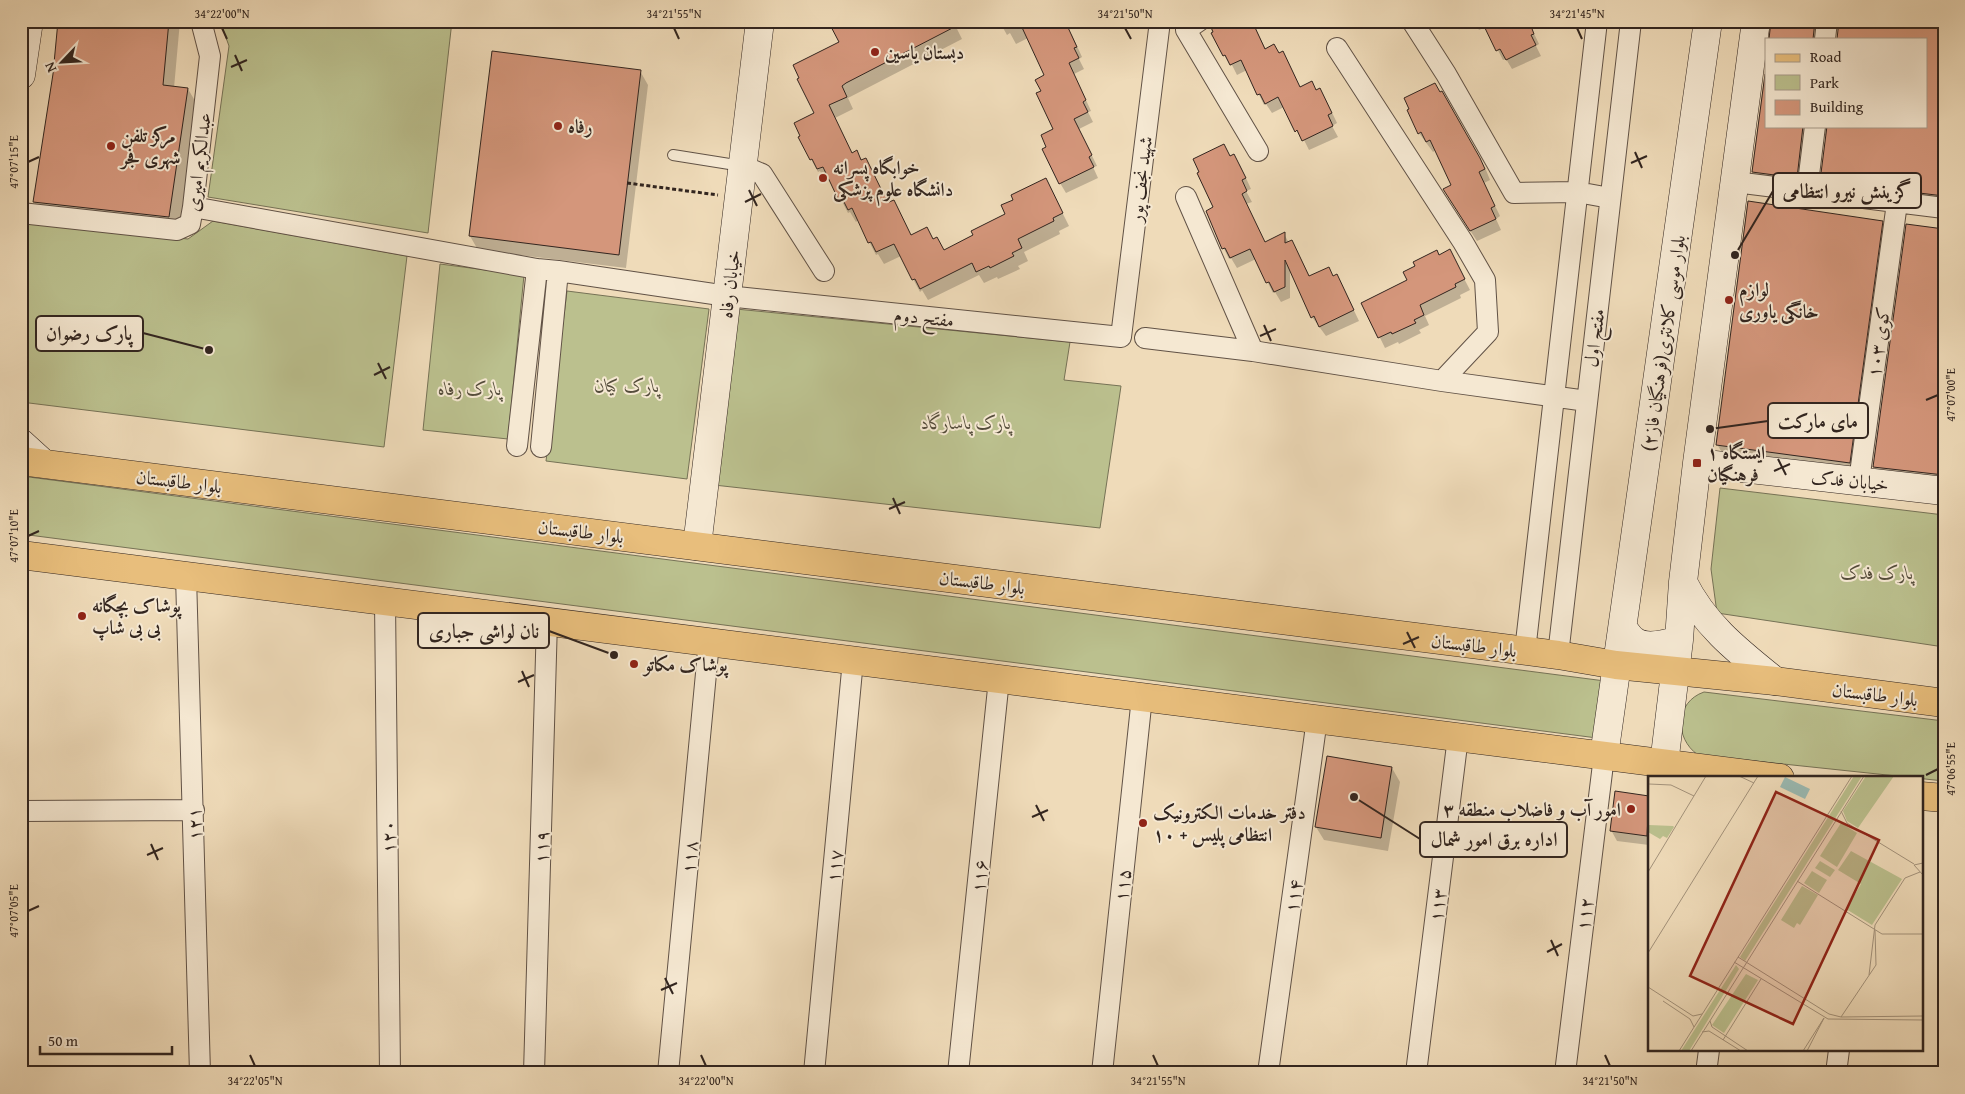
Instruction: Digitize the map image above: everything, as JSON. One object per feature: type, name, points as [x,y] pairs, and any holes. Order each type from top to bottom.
[{"type":"main road","points":[[21,75],[29,21]]},
{"type":"main road","name":"خیابان رفاه","points":[[697,546],[760,21]]},
{"type":"main road","name":"بلوار موسی کلانتری(فرهنگیان فاز۲)","points":[[1604,756],[1708,21]]},
{"type":"main road","points":[[1664,764],[1676,671],[1683,582],[1697,463],[1756,21]]},
{"type":"main road","points":[[21,443],[32,462]]},
{"type":"main road","name":"بلوار طاقبستان","points":[[32,462],[1558,655],[1616,665],[1775,681],[1944,703]]},
{"type":"main road","name":"خیابان فدک","points":[[1697,463],[1944,491]]},
{"type":"main road","points":[[21,555],[1458,737],[1747,776]]},
{"type":"main road","points":[[1683,582],[1691,599],[1718,633],[1775,681]]},
{"type":"main road","points":[[1623,628],[1633,641],[1646,645],[1663,645],[1679,640]]},
{"type":"main road","points":[[1922,796],[1944,798]]},
{"type":"street","name":"عبدالکریم امیری","points":[[21,213],[178,230],[190,224],[210,56],[201,21]]},
{"type":"street","name":"شهید نجف پور","points":[[1120,338],[1160,21]]},
{"type":"street","points":[[1199,21],[1186,30],[1258,151]]},
{"type":"street","points":[[1412,21],[1446,74],[1514,193],[1577,192],[1610,198]]},
{"type":"street","name":"مفتح اول","points":[[1525,651],[1597,21]]},
{"type":"street","name":"مفتح اول","points":[[1558,655],[1630,21]]},
{"type":"street","points":[[1825,38],[1827,21]]},
{"type":"street","points":[[1337,48],[1464,242],[1485,280],[1488,332],[1442,381]]},
{"type":"street","points":[[1807,191],[1815,128]]},
{"type":"street","points":[[743,166],[762,174],[824,271]]},
{"type":"street","points":[[1735,182],[1944,208]]},
{"type":"street","points":[[1186,197],[1253,351]]},
{"type":"street","name":"کوی ۱۰۳","points":[[1859,481],[1897,203]]},
{"type":"street","name":"مفتح دوم","points":[[193,207],[536,269],[727,296],[1120,338]]},
{"type":"street","points":[[517,446],[536,269]]},
{"type":"street","points":[[541,448],[558,271]]},
{"type":"street","points":[[1145,338],[1253,351],[1554,398],[1587,401]]},
{"type":"street","name":"۱۲۱","points":[[186,576],[200,1073]]},
{"type":"street","name":"۱۲۰","points":[[385,601],[390,1073]]},
{"type":"street","name":"۱۱۹","points":[[534,1073],[546,621]]},
{"type":"street","name":"۱۱۸","points":[[668,1073],[709,642]]},
{"type":"street","name":"۱۱۷","points":[[814,1073],[854,660]]},
{"type":"street","name":"۱۱۶","points":[[958,1073],[999,679]]},
{"type":"street","name":"۱۱۵","points":[[1102,1073],[1142,697]]},
{"type":"street","name":"۱۱۴","points":[[1268,1073],[1317,719]]},
{"type":"street","name":"۱۱۳","points":[[1416,1073],[1458,737]]},
{"type":"street","name":"۱۱۲","points":[[1565,1073],[1604,756]]},
{"type":"street","points":[[21,810],[194,810]]},
{"type":"street","points":[[1706,1073],[1709,1052]]},
{"type":"street","points":[[1836,1073],[1839,1052]]},
{"type":"lane","points":[[673,155],[743,166]]},
{"type":"path","points":[[628,183],[739,198]]},
{"type":"green space","points":[[220,21],[452,21],[428,233],[208,197],[229,46]]},
{"type":"green space","points":[[213,221],[407,256],[384,447],[21,402],[21,297],[28,222],[188,239]]},
{"type":"green space","name":"پارک رفاه","points":[[440,264],[524,275],[508,439],[423,430]]},
{"type":"green space","name":"پارک کیان","points":[[567,291],[709,309],[687,479],[546,461]]},
{"type":"green space","name":"پارک پاسارگاد","points":[[736,309],[1070,342],[1064,380],[1121,386],[1100,528],[714,485]]},
{"type":"green space","points":[[21,476],[1605,681],[1597,738],[21,534]]},
{"type":"green space","name":"پارک فدک","points":[[1720,488],[1944,515],[1944,647],[1717,613],[1711,569]]},
{"type":"green space","points":[[1704,692],[1944,721],[1944,781],[1922,779],[1922,776],[1897,776],[1698,755],[1690,748],[1685,739],[1681,721],[1687,704],[1694,697]]},
{"type":"building","name":"مرکز تلفن شهری فجر","points":[[58,21],[169,21],[163,85],[188,88],[169,217],[33,202],[53,74]]},
{"type":"building","points":[[828,21],[966,21],[846,83],[842,86],[847,97],[829,105],[852,153],[857,150],[861,160],[866,158],[889,202],[894,200],[911,235],[927,227],[933,239],[937,237],[944,250],[973,235],[971,231],[1005,214],[1001,205],[1013,200],[1011,195],[1046,178],[1063,213],[1053,218],[1054,221],[1018,239],[1022,248],[1012,253],[1014,256],[990,268],[989,266],[976,272],[972,263],[920,289],[915,279],[912,280],[894,244],[876,252],[871,242],[868,243],[852,208],[848,210],[843,200],[839,201],[823,167],[817,169],[798,137],[800,136],[794,123],[814,113],[797,79],[799,78],[793,65],[839,42]]},
{"type":"building","points":[[1019,21],[1065,21],[1077,47],[1074,48],[1079,58],[1069,63],[1086,100],[1083,102],[1088,112],[1074,119],[1092,155],[1089,157],[1094,167],[1059,184],[1042,149],[1046,147],[1041,135],[1053,129],[1036,93],[1041,91],[1035,80],[1044,75]]},
{"type":"building","points":[[1211,21],[1252,21],[1265,49],[1274,44],[1279,53],[1283,51],[1300,87],[1312,81],[1316,90],[1320,88],[1332,113],[1328,115],[1333,126],[1302,141],[1297,130],[1295,132],[1278,97],[1265,104],[1260,94],[1257,95],[1241,60],[1230,65],[1225,55],[1223,56],[1211,33],[1213,32],[1210,25]]},
{"type":"building","points":[[1494,21],[1529,21],[1534,34],[1531,35],[1536,45],[1506,60],[1500,49],[1496,51],[1484,26]]},
{"type":"building","points":[[1771,21],[1815,21],[1813,38],[1769,38]]},
{"type":"building","points":[[1839,21],[1944,21],[1944,196],[1820,181],[1827,128],[1928,128],[1928,38],[1837,38]]},
{"type":"building","name":"رفاه","points":[[492,51],[641,70],[619,255],[469,236]]},
{"type":"building","points":[[1765,74],[1765,128],[1803,128],[1797,178],[1752,172]]},
{"type":"building","points":[[1435,83],[1440,92],[1442,91],[1480,158],[1485,169],[1479,172],[1495,206],[1491,208],[1496,219],[1470,231],[1443,189],[1451,185],[1430,140],[1426,142],[1421,132],[1418,134],[1407,110],[1409,109],[1404,98]]},
{"type":"building","points":[[1224,144],[1230,156],[1234,154],[1246,178],[1242,180],[1247,191],[1242,194],[1265,242],[1285,232],[1285,243],[1292,240],[1309,276],[1329,267],[1333,276],[1337,274],[1354,310],[1319,327],[1314,316],[1311,318],[1285,260],[1285,287],[1274,292],[1269,282],[1266,283],[1250,249],[1230,258],[1225,248],[1222,249],[1206,211],[1213,207],[1197,173],[1199,172],[1193,159]]},
{"type":"building","points":[[1748,201],[1883,221],[1850,463],[1716,445]]},
{"type":"building","points":[[1906,224],[1944,229],[1944,475],[1873,467]]},
{"type":"building","points":[[1450,249],[1465,279],[1455,284],[1456,287],[1420,305],[1424,315],[1414,320],[1416,323],[1378,338],[1361,303],[1407,280],[1403,272],[1415,266],[1413,262],[1437,250],[1439,255]]},
{"type":"building","points":[[1327,756],[1392,767],[1381,838],[1315,827]]},
{"type":"building","name":"امور آب و فاضلاب منطقه ۳","points":[[1615,791],[1648,796],[1647,836],[1610,831]]},
{"type":"place","name":"دبستان یاسین","points":[[875,52]]},
{"type":"place","name":"رفاه","points":[[558,126]]},
{"type":"place","name":"مرکز تلفن شهری فجر","points":[[111,146]]},
{"type":"place","name":"خوابگاه پسرانه دانشگاه علوم پزشکی","points":[[823,178]]},
{"type":"place","name":"گزینش نیرو انتظامی","points":[[1735,255]]},
{"type":"place","name":"لوازم خانگی یاوری","points":[[1729,300]]},
{"type":"place","name":"پارک رضوان","points":[[209,350]]},
{"type":"place","name":"مای مارکت","points":[[1710,429]]},
{"type":"place","name":"ایستگاه ۱ فرهنگیان","points":[[1697,463]]},
{"type":"place","name":"پوشاک بچگانه بی بی شاپ","points":[[82,616]]},
{"type":"place","name":"نان لواشی جباری","points":[[614,655]]},
{"type":"place","name":"پوشاک مکاتو","points":[[634,664]]},
{"type":"place","name":"اداره برق امور شمال","points":[[1354,797]]},
{"type":"place","name":"امور آب و فاضلاب منطقه ۳","points":[[1631,809]]},
{"type":"place","name":"دفتر خدمات الکترونیک انتظامی پلیس + ۱۰","points":[[1143,823]]}]
